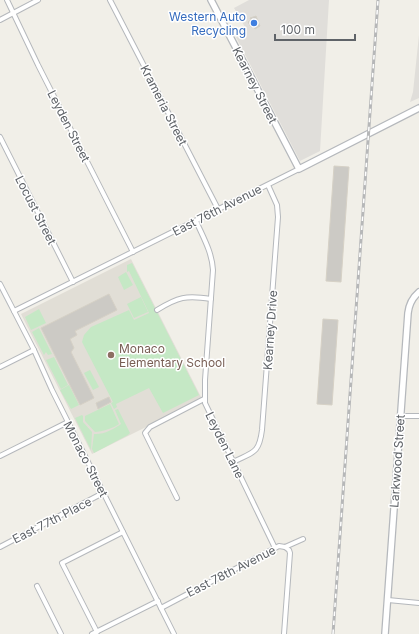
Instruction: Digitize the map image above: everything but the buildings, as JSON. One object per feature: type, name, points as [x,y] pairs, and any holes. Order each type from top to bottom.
[{"type":"street","name":"Leyden Street","points":[[7,0],[12,13],[133,252]]},
{"type":"street","points":[[0,20],[38,0]]},
{"type":"street","name":"Krameria Street","points":[[110,0],[218,210]]},
{"type":"street","name":"Kearney Street","points":[[211,0],[299,169]]},
{"type":"street","name":"East 76th Avenue","points":[[14,312],[419,108]]},
{"type":"street","name":"Locust Street","points":[[0,137],[73,282]]},
{"type":"street","name":"Kearney Drive","points":[[234,462],[256,450],[261,442],[262,436],[278,217],[277,205],[268,185]]},
{"type":"street","name":"Leyden Lane","points":[[196,221],[210,250],[213,260],[204,399],[211,417],[275,548]]},
{"type":"street","name":"Monaco Street","points":[[0,284],[174,634]]},
{"type":"street","name":"Larkwood Street","points":[[385,634],[409,305],[412,299],[419,292]]},
{"type":"street","points":[[157,310],[174,301],[186,297],[211,299]]},
{"type":"street","points":[[0,367],[34,350]]},
{"type":"street","points":[[178,498],[145,433],[150,426],[204,399]]},
{"type":"street","points":[[400,416],[419,416]]},
{"type":"street","points":[[0,456],[68,422]]},
{"type":"street","name":"East 77th Place","points":[[0,547],[103,493]]},
{"type":"street","points":[[97,632],[62,563],[123,532]]},
{"type":"street","name":"East 78th Avenue","points":[[161,608],[279,546],[286,546],[303,539]]},
{"type":"street","points":[[284,634],[290,553],[286,546]]},
{"type":"street","points":[[37,586],[61,634]]},
{"type":"street","points":[[388,600],[419,602]]},
{"type":"street","points":[[92,634],[158,601]]},
{"type":"shaded area","points":[[249,0],[329,0],[320,151],[300,161],[236,37],[245,27],[234,8]]},
{"type":"shaded area","points":[[419,35],[419,98],[410,102],[413,92]]},
{"type":"shaded area","name":"Monaco Elementary School","points":[[131,259],[202,399],[92,454],[21,314]]},
{"type":"green space","points":[[132,263],[199,395],[163,413],[149,388],[116,404],[117,407],[114,409],[111,403],[113,402],[82,342],[84,335],[91,327],[129,310],[134,320],[149,313],[129,271],[127,272],[127,265]]},
{"type":"green space","points":[[126,272],[133,285],[124,290],[118,277]]},
{"type":"green space","points":[[141,297],[148,312],[134,318],[127,304]]},
{"type":"green space","points":[[39,309],[46,323],[31,330],[25,317]]},
{"type":"green space","points":[[39,328],[52,354],[48,355],[46,352],[44,355],[32,332]]},
{"type":"green space","points":[[54,357],[68,385],[61,389],[46,360]]},
{"type":"green space","points":[[90,370],[99,387],[93,390],[84,373]]},
{"type":"green space","points":[[69,385],[79,405],[71,409],[60,390]]},
{"type":"green space","points":[[110,404],[119,424],[107,430],[95,432],[85,421],[85,416]]},
{"type":"green space","points":[[118,409],[130,433],[94,453],[92,449],[94,434],[105,433],[121,424],[115,410]]},
{"type":"green space","points":[[82,415],[83,422],[92,432],[91,450],[75,418]]},
{"type":"railway","points":[[333,634],[378,0]]},
{"type":"place","name":"Western Auto Recycling","points":[[254,23]]},
{"type":"place","name":"Monaco Elementary School","points":[[111,355]]}]
